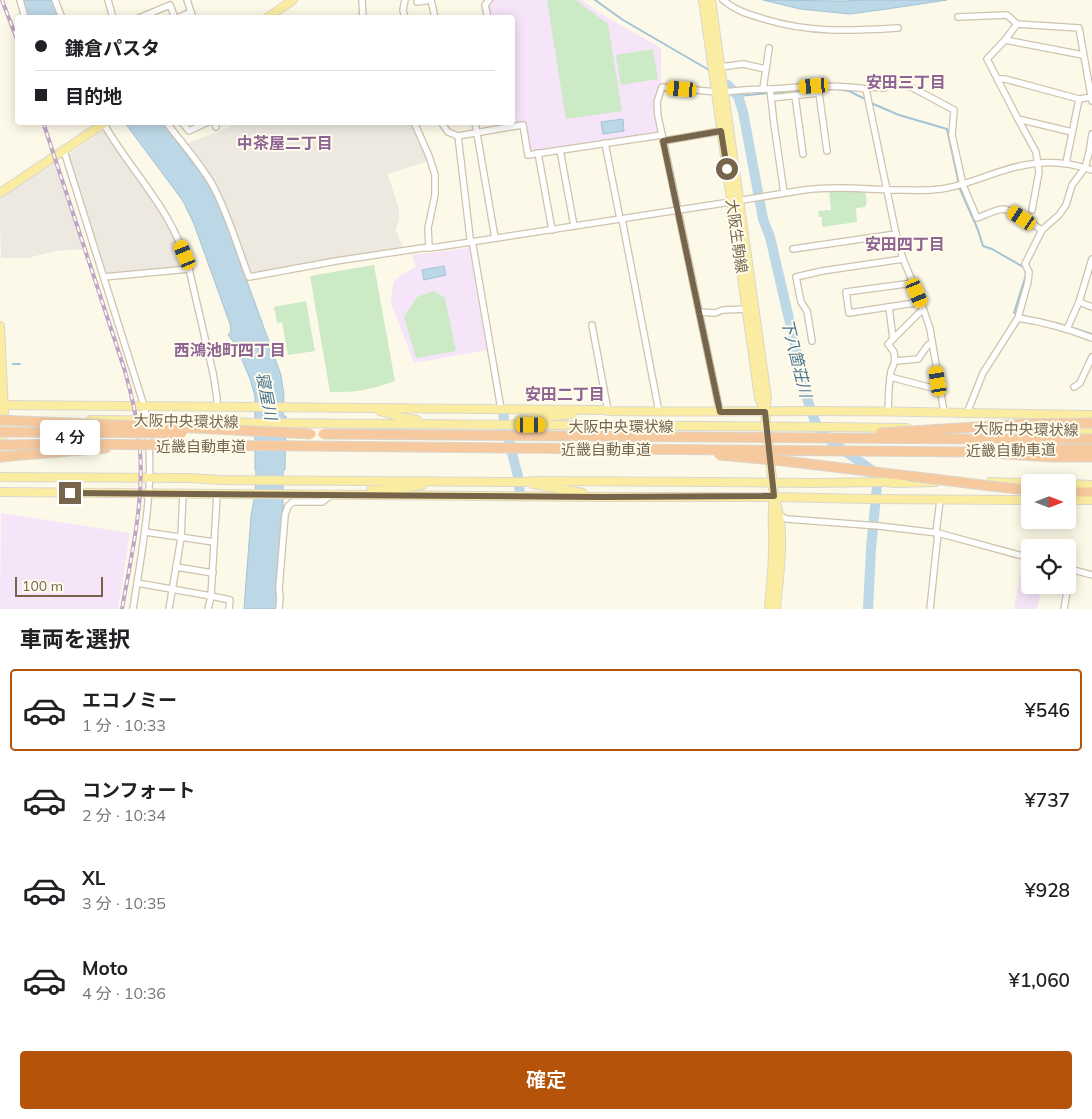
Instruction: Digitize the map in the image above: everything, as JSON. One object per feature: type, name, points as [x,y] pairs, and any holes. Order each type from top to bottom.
[{"type":"highway","points":[[1,420],[311,434]]},
{"type":"highway","points":[[835,438],[1023,424],[1092,423]]},
{"type":"highway","name":"近畿自動車道","points":[[0,432],[973,440],[1092,439]]},
{"type":"highway","name":"近畿自動車道","points":[[0,445],[973,452],[1092,449]]},
{"type":"highway","points":[[0,457],[131,446]]},
{"type":"highway","points":[[576,448],[611,452],[710,454],[748,457],[1021,489]]},
{"type":"highway","points":[[973,452],[1052,457],[1092,457]]},
{"type":"highway","points":[[1076,492],[1092,492]]},
{"type":"main road","points":[[270,15],[293,0]]},
{"type":"main road","name":"大阪生駒線","points":[[703,0],[724,91],[747,309],[759,398],[765,412]]},
{"type":"main road","name":"大阪生駒線","points":[[711,0],[718,67],[715,81],[724,91],[721,131],[736,201],[767,398],[765,412],[774,496],[780,516],[780,572],[776,609]]},
{"type":"main road","points":[[0,192],[102,125]]},
{"type":"main road","points":[[0,326],[2,405],[0,457]]},
{"type":"main road","points":[[2,405],[659,412],[944,412],[1092,415]]},
{"type":"main road","points":[[366,408],[411,419],[466,424],[525,420],[563,414],[604,413],[608,411]]},
{"type":"main road","points":[[983,428],[1022,420],[1074,415]]},
{"type":"main road","name":"大阪中央環状線","points":[[1,420],[1092,430]]},
{"type":"main road","points":[[0,477],[441,482],[970,482],[1021,484]]},
{"type":"main road","points":[[319,494],[335,490],[394,489],[441,482]]},
{"type":"main road","points":[[522,482],[602,497]]},
{"type":"main road","points":[[970,482],[1021,493]]},
{"type":"main road","points":[[1076,484],[1092,485]]},
{"type":"main road","points":[[0,492],[602,497],[774,496],[1021,500]]},
{"type":"main road","name":"大阪生駒線","points":[[768,609],[773,572],[772,510],[774,496]]},
{"type":"main road","points":[[1076,500],[1092,500]]},
{"type":"street","points":[[20,0],[25,15]]},
{"type":"street","points":[[55,0],[61,15]]},
{"type":"street","points":[[108,0],[112,15]]},
{"type":"street","points":[[187,0],[192,15]]},
{"type":"street","points":[[362,0],[363,15]]},
{"type":"street","points":[[404,15],[405,0]]},
{"type":"street","points":[[417,2],[432,0],[434,15]]},
{"type":"street","points":[[488,15],[486,5],[489,0]]},
{"type":"street","points":[[723,0],[732,8],[792,26],[822,30],[898,28]]},
{"type":"street","points":[[146,15],[170,5],[175,15]]},
{"type":"street","points":[[958,17],[1007,15],[1017,24],[1079,28],[1083,55],[1089,64],[1092,101]]},
{"type":"street","points":[[1017,24],[987,59],[1036,152],[1039,172],[1032,210]]},
{"type":"street","points":[[1005,40],[1083,55]]},
{"type":"street","points":[[769,48],[766,69],[784,193]]},
{"type":"street","points":[[718,67],[740,64],[766,69]]},
{"type":"street","points":[[997,79],[1005,79],[1079,99],[1092,97]]},
{"type":"street","points":[[769,92],[814,86],[846,86],[866,89],[872,86],[884,88],[894,82],[913,88],[954,110],[952,135],[963,185],[977,218],[1001,209],[1009,210],[1042,230]]},
{"type":"street","points":[[720,412],[662,138],[657,106],[658,96],[662,87],[724,91],[740,90],[795,96],[819,93],[827,150]]},
{"type":"street","points":[[866,89],[896,234],[903,259],[930,329],[944,412]]},
{"type":"street","points":[[795,96],[803,154]]},
{"type":"street","points":[[1066,163],[1079,99]]},
{"type":"street","points":[[1018,119],[1072,132]]},
{"type":"street","points":[[106,125],[162,208],[175,232],[190,268],[213,373],[217,407]]},
{"type":"street","points":[[168,125],[214,188],[222,204],[249,277],[336,261],[552,230],[815,188],[941,189],[963,185],[1011,168],[1038,163],[1066,163],[1092,170]]},
{"type":"street","points":[[185,125],[189,130],[201,125]]},
{"type":"street","points":[[415,125],[435,175],[434,195],[428,228],[429,248]]},
{"type":"street","points":[[443,125],[448,132],[458,136],[509,125],[523,126],[528,155],[605,143],[721,131]]},
{"type":"street","points":[[476,125],[495,238]]},
{"type":"street","points":[[967,413],[983,373],[1018,318],[1028,282],[1029,272],[1025,264],[1042,230],[1059,215],[1066,205],[1072,185],[1085,168],[1091,153],[1092,134]]},
{"type":"street","points":[[458,136],[470,238],[501,409]]},
{"type":"street","points":[[605,143],[659,412]]},
{"type":"street","points":[[560,150],[574,226]]},
{"type":"street","points":[[64,151],[147,420],[150,493],[133,609]]},
{"type":"street","points":[[538,153],[552,230]]},
{"type":"street","points":[[793,249],[896,234]]},
{"type":"street","points":[[812,341],[807,311],[801,302],[796,277],[822,271],[903,259]]},
{"type":"street","points":[[1068,327],[1079,302],[1092,259]]},
{"type":"street","points":[[104,278],[189,270]]},
{"type":"street","points":[[913,283],[846,292],[849,313],[889,307],[922,306]]},
{"type":"street","points":[[1079,302],[1092,307]]},
{"type":"street","points":[[888,412],[890,377],[895,361],[894,352],[888,344],[922,306]]},
{"type":"street","points":[[889,307],[893,340]]},
{"type":"street","points":[[698,312],[715,313],[723,310],[747,309]]},
{"type":"street","points":[[1018,318],[1068,327],[1092,338]]},
{"type":"street","points":[[592,325],[608,411]]},
{"type":"street","points":[[895,361],[918,359],[928,345],[932,343]]},
{"type":"street","points":[[1074,387],[1080,383],[1092,357]]},
{"type":"street","points":[[890,377],[940,390]]},
{"type":"street","points":[[169,609],[181,538],[184,493]]},
{"type":"street","points":[[208,609],[212,596],[217,494]]},
{"type":"street","points":[[279,609],[286,509],[293,502],[322,502],[331,494]]},
{"type":"street","points":[[930,609],[940,500]]},
{"type":"street","points":[[780,516],[787,519],[937,533],[1021,556]]},
{"type":"street","points":[[145,532],[214,542]]},
{"type":"street","points":[[176,567],[213,573]]},
{"type":"street","points":[[1076,570],[1092,575]]},
{"type":"street","points":[[137,583],[230,600],[230,609]]},
{"type":"street","points":[[1064,609],[1066,594]]},
{"type":"shaded area","points":[[492,0],[582,0],[598,12],[661,48],[661,85],[654,103],[659,133],[528,150],[524,123],[515,124],[515,15],[490,15],[488,4]]},
{"type":"shaded area","points":[[229,125],[412,125],[428,161],[388,174],[399,210],[396,230],[404,250],[254,274],[249,272],[224,203],[186,144],[230,127]]},
{"type":"shaded area","points":[[102,131],[105,132],[161,211],[173,232],[187,268],[107,275],[68,155]]},
{"type":"shaded area","points":[[56,162],[84,249],[55,251],[28,258],[1,258],[1,197]]},
{"type":"shaded area","points":[[469,248],[487,350],[414,363],[391,303],[394,281],[416,267],[412,255]]},
{"type":"shaded area","points":[[1,513],[130,533],[118,609],[0,609]]},
{"type":"shaded area","points":[[1021,572],[1021,594],[1040,594],[1037,609],[1014,609]]},
{"type":"green space","points":[[547,0],[576,0],[608,24],[622,111],[566,119]]},
{"type":"green space","points":[[653,49],[658,79],[621,85],[616,55]]},
{"type":"green space","points":[[829,190],[864,191],[867,203],[865,207],[856,208],[857,222],[822,227],[822,217],[819,217],[818,211],[831,210]]},
{"type":"green space","points":[[374,265],[395,381],[363,390],[330,392],[310,276]]},
{"type":"green space","points":[[434,291],[445,298],[456,351],[416,358],[404,317],[417,297]]},
{"type":"green space","points":[[306,301],[315,351],[288,355],[282,322],[277,323],[274,307]]},
{"type":"water","points":[[22,0],[53,0],[59,15],[26,15]]},
{"type":"water","points":[[763,0],[947,0],[850,14],[800,9]]},
{"type":"water","points":[[623,119],[624,131],[603,134],[601,122]]},
{"type":"water","name":"寝屋川","points":[[126,125],[164,125],[206,180],[230,234],[281,375],[284,396],[283,416],[286,416],[285,470],[283,470],[283,506],[275,609],[244,609],[251,516],[255,499],[255,396],[236,345],[228,335],[231,331],[230,324],[194,224],[183,201]]},
{"type":"water","points":[[444,266],[446,275],[424,280],[422,270]]},
{"type":"waterway","points":[[595,0],[623,20],[709,70]]},
{"type":"waterway","name":"下八箇荘川","points":[[728,85],[738,96],[743,112],[763,219],[770,237],[803,387],[816,424],[832,442],[873,471],[877,485],[868,609]]},
{"type":"waterway","points":[[738,96],[812,89]]},
{"type":"waterway","points":[[837,89],[849,91],[867,100]]},
{"type":"waterway","points":[[871,103],[899,115],[947,129],[960,189],[983,246],[992,249],[1025,268],[1026,275],[1014,313],[1032,318]]},
{"type":"waterway","points":[[1056,323],[1066,326]]},
{"type":"waterway","points":[[1070,327],[1092,334]]},
{"type":"waterway","points":[[13,364],[20,364]]},
{"type":"waterway","points":[[503,412],[504,419]]},
{"type":"waterway","points":[[505,427],[518,476]]},
{"type":"waterway","points":[[519,486],[520,493]]},
{"type":"railway","points":[[2,0],[15,34]]},
{"type":"railway","points":[[44,125],[124,368],[136,419],[140,450],[140,490],[136,530],[122,609]]},
{"type":"district","name":"安田三丁目","points":[[906,82]]},
{"type":"district","name":"中茶屋二丁目","points":[[285,143]]},
{"type":"district","name":"安田四丁目","points":[[905,244]]},
{"type":"district","name":"西鴻池町四丁目","points":[[230,350]]},
{"type":"district","name":"安田二丁目","points":[[565,394]]},
{"type":"route","points":[[70,493],[602,497],[774,496],[765,412],[720,412],[663,141],[721,131],[727,169]]}]
